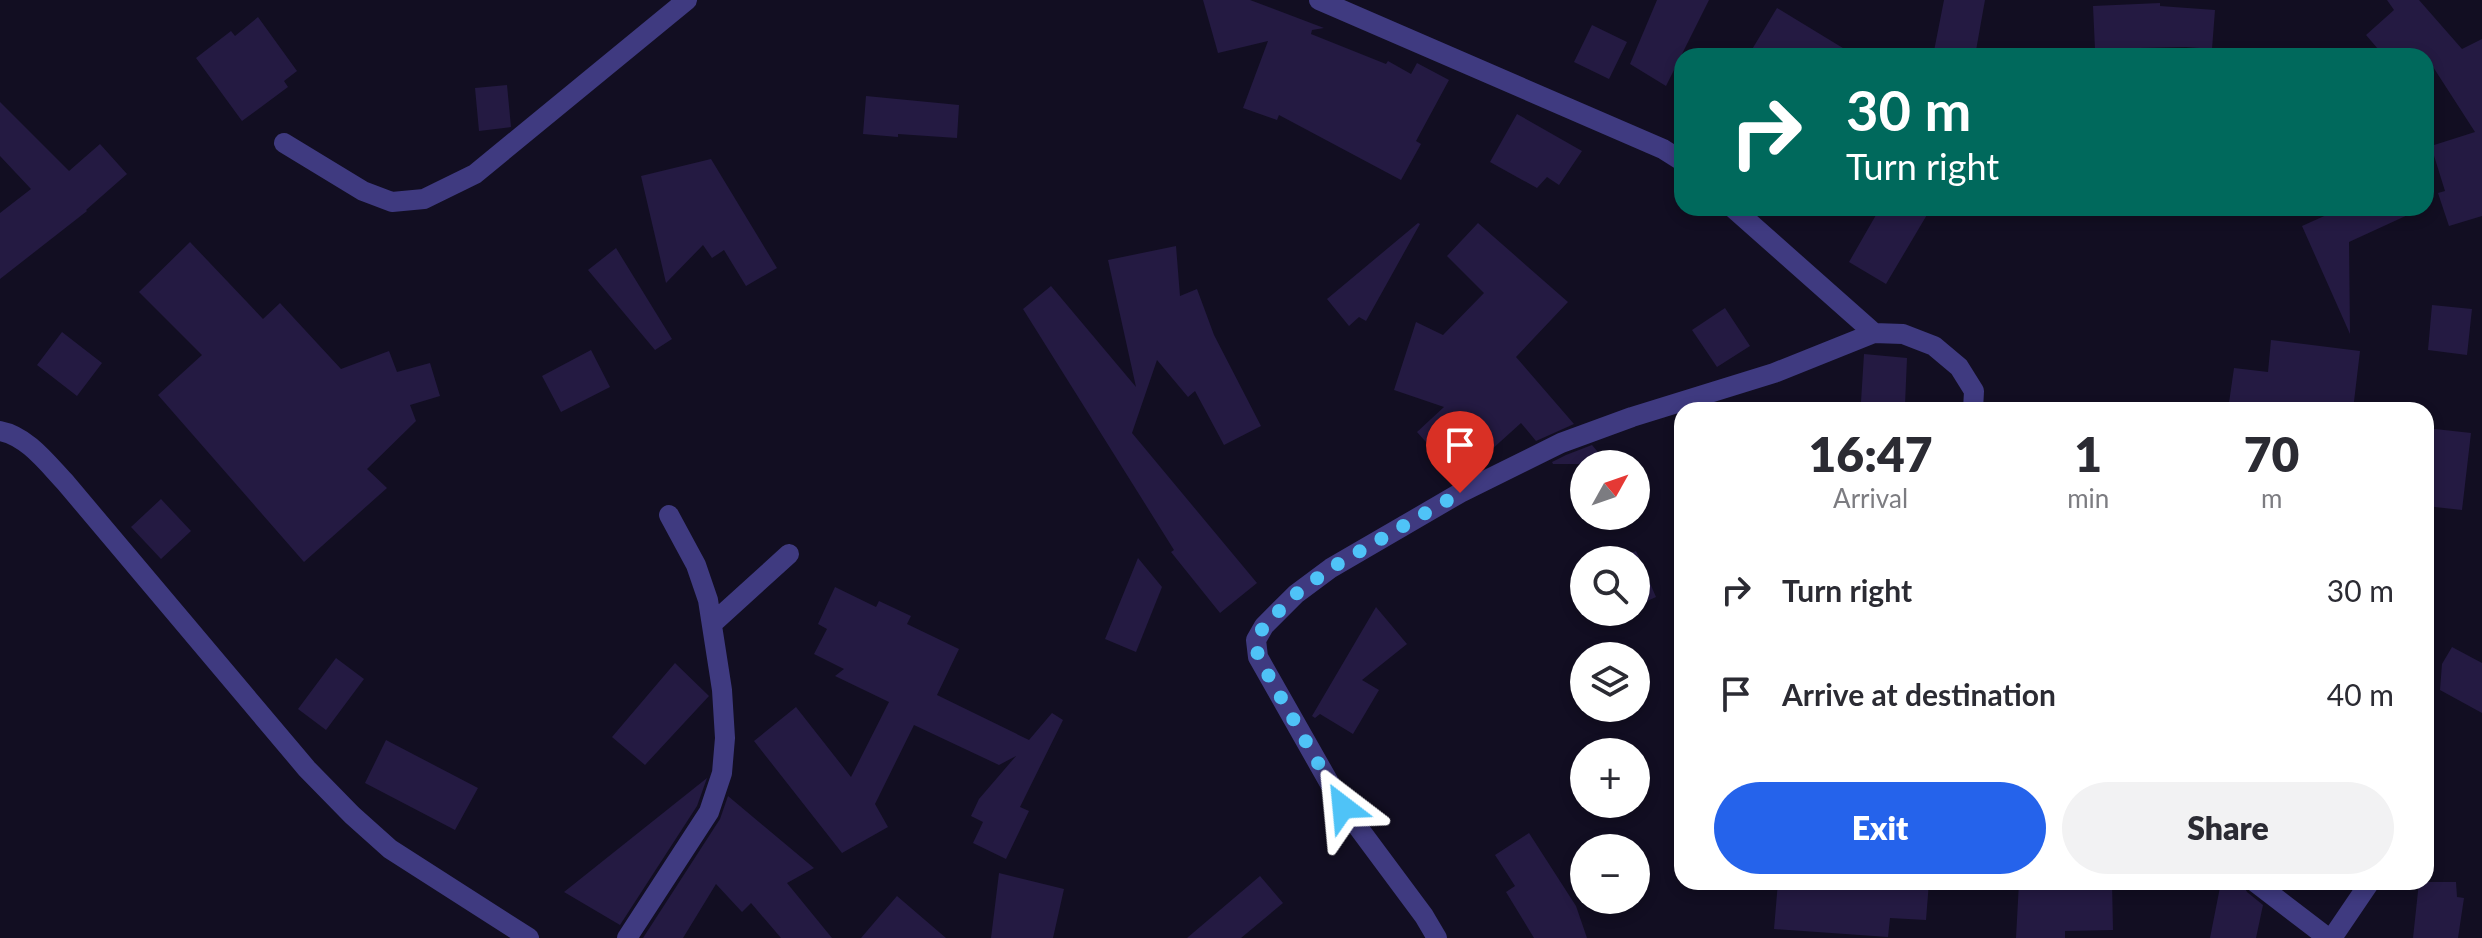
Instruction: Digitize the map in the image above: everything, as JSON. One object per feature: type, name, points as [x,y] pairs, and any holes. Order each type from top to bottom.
[{"type":"street","points":[[284,143],[363,191],[392,202],[424,199],[475,174],[687,0]]},
{"type":"street","points":[[1319,0],[1674,156]]},
{"type":"street","points":[[1742,216],[1874,333]]},
{"type":"street","points":[[1680,402],[1774,373],[1874,333],[1903,334],[1934,346],[1959,367],[1974,391],[1973,402]]},
{"type":"street","points":[[1437,938],[1343,807],[1258,657],[1256,640],[1264,626],[1296,594],[1331,568],[1460,493],[1561,443],[1674,404]]},
{"type":"street","points":[[0,431],[36,451],[65,482],[297,757],[352,815],[390,849],[529,938]]},
{"type":"street","points":[[627,938],[709,812],[722,773],[725,738],[713,623],[696,565],[669,515]]},
{"type":"street","points":[[713,623],[789,554]]},
{"type":"street","points":[[2266,890],[2330,938],[2364,890]]},
{"type":"building","points":[[1203,0],[1250,0],[1324,28],[1312,30],[1311,34],[1386,64],[1388,61],[1411,74],[1417,63],[1449,80],[1416,141],[1421,144],[1401,180],[1279,115],[1277,120],[1243,108],[1268,41],[1218,53]]},
{"type":"building","points":[[1657,0],[1709,0],[1685,48],[1674,48],[1674,70],[1666,86],[1630,64]]},
{"type":"building","points":[[1944,0],[1985,0],[1976,48],[1935,48]]},
{"type":"building","points":[[2387,0],[2419,0],[2462,49],[2482,39],[2482,216],[2449,226],[2438,193],[2445,191],[2434,156],[2434,145],[2475,132],[2434,68],[2434,48],[2377,48],[2366,35],[2394,10]]},
{"type":"building","points":[[2160,3],[2160,6],[2215,10],[2212,48],[2095,48],[2093,6]]},
{"type":"building","points":[[1777,8],[1843,48],[1753,48]]},
{"type":"building","points":[[258,17],[297,71],[284,81],[288,87],[242,121],[196,58],[231,31],[235,36]]},
{"type":"building","points":[[1592,25],[1627,42],[1609,79],[1574,62]]},
{"type":"building","points":[[507,85],[511,127],[479,131],[475,88]]},
{"type":"building","points":[[866,96],[959,105],[957,138],[863,134]]},
{"type":"building","points":[[0,102],[69,171],[100,144],[127,174],[87,211],[0,279],[0,213],[31,189],[0,156]]},
{"type":"building","points":[[1517,114],[1582,151],[1559,185],[1547,177],[1537,188],[1490,162]]},
{"type":"building","points":[[711,159],[777,268],[746,286],[724,250],[712,258],[703,245],[666,283],[641,176]]},
{"type":"building","points":[[1875,216],[1926,216],[1886,284],[1849,262]]},
{"type":"building","points":[[2324,216],[2406,216],[2349,242],[2350,334],[2302,226]]},
{"type":"building","points":[[1418,223],[1366,321],[1359,317],[1349,326],[1327,299]]},
{"type":"building","points":[[1478,223],[1568,302],[1516,357],[1574,424],[1536,441],[1521,423],[1459,479],[1417,432],[1444,407],[1394,390],[1416,322],[1443,335],[1484,293],[1447,256]]},
{"type":"building","points":[[190,242],[263,319],[280,303],[341,369],[389,351],[397,372],[430,363],[440,396],[410,405],[416,421],[367,469],[387,488],[304,562],[158,395],[202,355],[139,292]]},
{"type":"building","points":[[1176,246],[1180,296],[1197,289],[1214,335],[1261,426],[1224,445],[1195,391],[1188,397],[1157,360],[1132,433],[1257,583],[1220,613],[1171,552],[1174,550],[1023,309],[1051,286],[1136,387],[1108,260]]},
{"type":"building","points":[[616,248],[672,339],[655,350],[588,270]]},
{"type":"building","points":[[2432,305],[2472,309],[2467,355],[2428,350]]},
{"type":"building","points":[[1725,308],[1750,346],[1717,367],[1692,330]]},
{"type":"building","points":[[62,332],[102,363],[77,396],[37,365]]},
{"type":"building","points":[[2271,340],[2360,351],[2354,402],[2229,402],[2234,368],[2268,372]]},
{"type":"building","points":[[591,350],[610,387],[561,412],[542,376]]},
{"type":"building","points":[[1864,354],[1907,358],[1905,402],[1861,402]]},
{"type":"building","points":[[2434,429],[2471,433],[2462,510],[2434,507]]},
{"type":"building","points":[[1592,445],[1596,450],[1579,450]]},
{"type":"building","points":[[1570,453],[1570,464],[1553,464],[1552,462]]},
{"type":"building","points":[[161,499],[191,531],[161,559],[131,527]]},
{"type":"building","points":[[1138,558],[1162,587],[1136,652],[1105,639]]},
{"type":"building","points":[[1650,583],[1656,597],[1650,600]]},
{"type":"building","points":[[835,587],[876,607],[879,601],[911,616],[907,624],[959,649],[937,695],[1029,740],[1052,713],[1063,720],[1020,807],[1029,811],[1006,859],[973,843],[983,822],[971,816],[979,799],[1016,756],[999,765],[914,725],[875,804],[888,827],[842,853],[754,741],[796,707],[851,777],[889,702],[835,676],[844,669],[814,654],[827,629],[818,624]]},
{"type":"building","points":[[1376,607],[1407,644],[1362,680],[1379,690],[1353,734],[1320,714],[1315,718],[1312,716]]},
{"type":"building","points":[[2452,647],[2482,663],[2482,713],[2440,690],[2442,664]]},
{"type":"building","points":[[336,658],[364,679],[326,730],[298,709]]},
{"type":"building","points":[[675,663],[709,696],[645,765],[612,737]]},
{"type":"building","points":[[386,740],[478,788],[455,830],[365,783]]},
{"type":"building","points":[[707,778],[697,806],[620,925],[564,892]]},
{"type":"building","points":[[728,796],[814,868],[787,883],[832,938],[781,938],[751,903],[742,912],[716,884],[683,938],[643,938],[720,819]]},
{"type":"building","points":[[1529,833],[1570,897],[1570,914],[1579,914],[1587,938],[1534,938],[1506,892],[1515,886],[1495,855]]},
{"type":"building","points":[[999,873],[1064,889],[1053,938],[991,938]]},
{"type":"building","points":[[1260,876],[1283,903],[1241,938],[1187,938]]},
{"type":"building","points":[[2434,882],[2456,882],[2457,897],[2464,898],[2458,938],[2413,938],[2418,890],[2434,890]]},
{"type":"building","points":[[1777,890],[1928,890],[1926,920],[1890,918],[1888,937],[1774,929]]},
{"type":"building","points":[[2019,890],[2112,890],[2113,930],[2065,931],[2065,938],[2016,938]]},
{"type":"building","points":[[2219,890],[2246,890],[2263,905],[2256,938],[2210,938]]},
{"type":"building","points":[[897,896],[946,938],[861,938]]},
{"type":"route","points":[[1343,807],[1258,657],[1256,640],[1264,626],[1296,594],[1331,568],[1460,493]]}]
